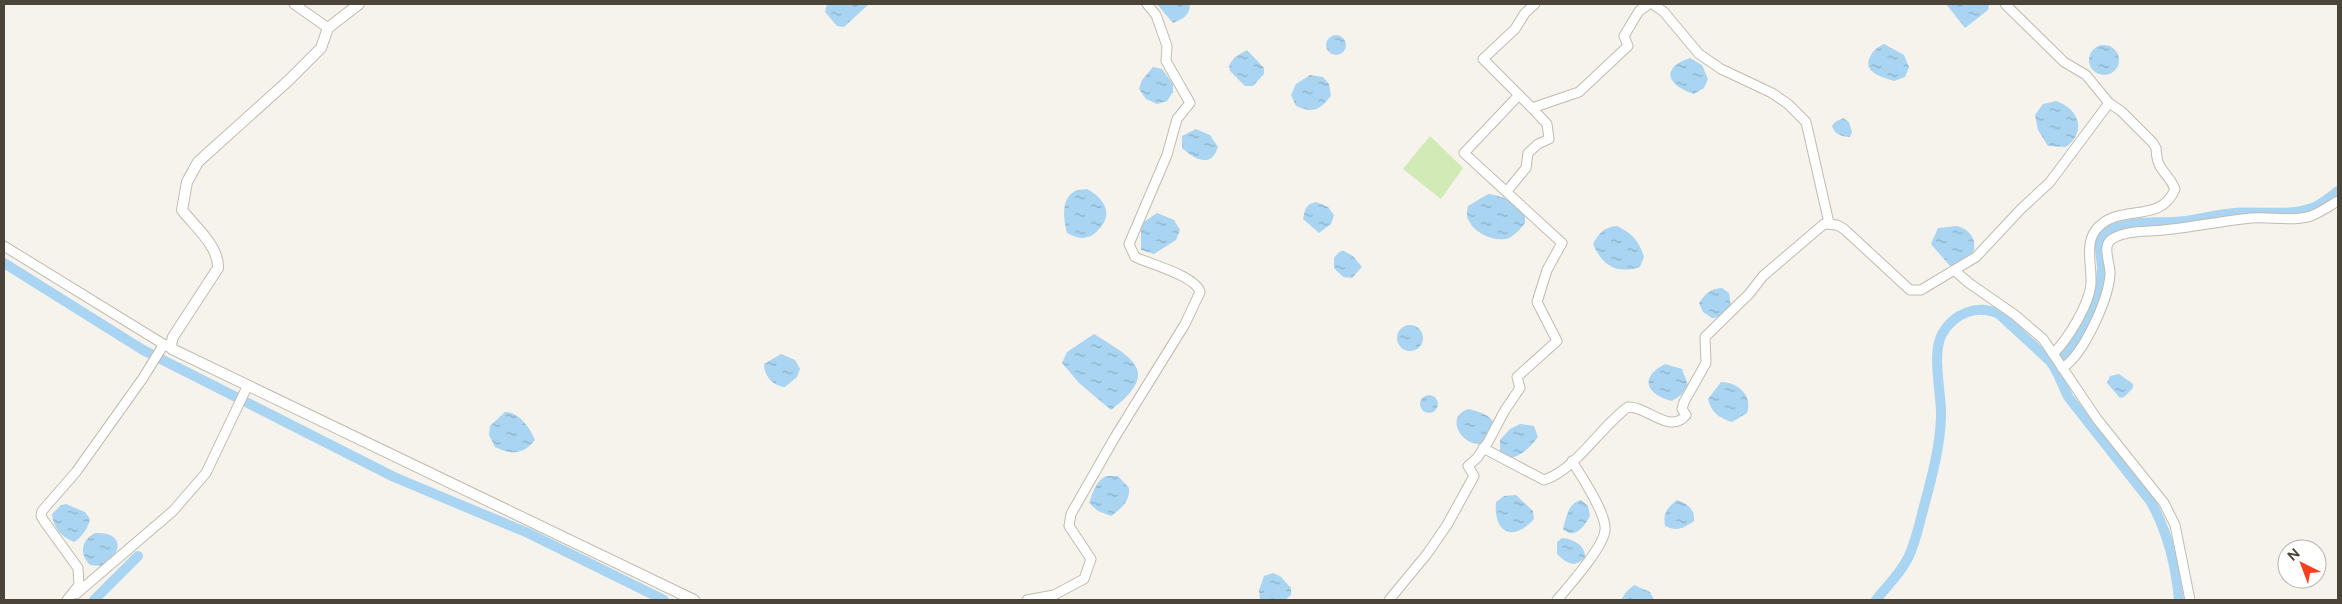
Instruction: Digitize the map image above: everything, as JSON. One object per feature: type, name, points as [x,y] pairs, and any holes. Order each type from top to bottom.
[{"type":"street","points":[[294,4],[328,28]]},
{"type":"street","points":[[68,600],[78,585],[78,568],[44,521],[41,516],[42,512],[76,472],[143,378],[171,344],[173,337],[218,268],[215,252],[182,210],[187,182],[198,162],[232,134],[321,48],[328,28],[359,4]]},
{"type":"street","points":[[1027,600],[1054,595],[1084,579],[1091,559],[1069,526],[1071,514],[1115,437],[1185,324],[1200,292],[1196,284],[1135,257],[1129,244],[1164,163],[1177,119],[1190,103],[1166,60],[1167,46],[1156,15],[1147,4]]},
{"type":"street","points":[[1507,191],[1526,168],[1528,153],[1538,144],[1549,139],[1547,124],[1483,59],[1515,29],[1535,4]]},
{"type":"street","points":[[1532,108],[1579,92],[1628,46],[1624,36],[1638,11],[1651,4],[1664,12],[1699,54],[1721,69],[1772,93],[1788,104],[1806,122],[1829,223]]},
{"type":"street","points":[[2005,4],[2064,62],[2086,76],[2109,103],[2153,143],[2156,148],[2157,162],[2175,189],[2170,200],[2161,207],[2113,216],[2105,220],[2095,231],[2090,247],[2089,294],[2069,333],[2053,354]]},
{"type":"street","points":[[1389,600],[1418,566],[1448,525],[1474,476],[1468,466],[1494,433],[1505,410],[1520,388],[1517,377],[1557,340],[1537,302],[1547,270],[1562,243],[1464,153],[1519,95]]},
{"type":"street","points":[[1483,448],[1544,480],[1550,478],[1572,461],[1628,407],[1640,410],[1669,423],[1685,418],[1686,416],[1682,409],[1684,402],[1706,363],[1705,337],[1749,294],[1762,276],[1824,224],[1837,225],[1844,229],[1910,290],[1921,290],[1976,257],[2021,209],[2050,182],[2109,103]]},
{"type":"street","points":[[2062,368],[2080,351],[2091,332],[2108,285],[2110,274],[2107,246],[2113,238],[2251,218],[2310,216],[2338,201]]},
{"type":"street","points":[[4,246],[168,347],[247,387],[694,600]]},
{"type":"street","points":[[1955,271],[1969,284],[2033,329],[2044,340],[2097,419],[2146,479],[2170,514],[2175,525],[2190,600]]},
{"type":"street","points":[[68,600],[173,511],[206,473],[247,387]]},
{"type":"street","points":[[1557,600],[1604,538],[1606,529],[1604,520],[1572,461]]},
{"type":"green space","points":[[1430,136],[1463,168],[1441,199],[1403,169]]},
{"type":"water","points":[[827,4],[869,4],[844,27],[837,26],[825,12]]},
{"type":"water","points":[[1157,4],[1190,4],[1190,8],[1187,14],[1173,23]]},
{"type":"water","points":[[1946,4],[1989,4],[1988,10],[1965,28]]},
{"type":"water","points":[[1332,35],[1340,35],[1346,41],[1346,49],[1340,55],[1332,55],[1326,49],[1326,41]]},
{"type":"water","points":[[1884,44],[1904,55],[1909,67],[1905,77],[1894,81],[1871,71],[1868,62],[1870,57],[1877,48]]},
{"type":"water","points":[[2104,45],[2110,46],[2118,54],[2118,66],[2110,74],[2104,75],[2098,74],[2090,66],[2089,60],[2090,54],[2098,46]]},
{"type":"water","points":[[1247,50],[1264,68],[1264,74],[1253,86],[1245,86],[1230,71],[1229,65],[1235,57]]},
{"type":"water","points":[[1690,58],[1702,65],[1708,79],[1704,88],[1694,94],[1678,86],[1671,77],[1674,67]]},
{"type":"water","points":[[1153,67],[1162,69],[1173,84],[1173,92],[1167,101],[1157,104],[1146,99],[1139,89],[1142,80]]},
{"type":"water","points":[[1310,75],[1323,77],[1329,84],[1331,96],[1323,105],[1316,109],[1307,110],[1296,106],[1291,95],[1296,84]]},
{"type":"water","points":[[2056,101],[2070,109],[2078,121],[2077,134],[2066,147],[2048,146],[2038,130],[2035,115],[2043,104]]},
{"type":"water","points":[[1843,118],[1849,122],[1852,132],[1850,137],[1839,134],[1832,126]]},
{"type":"water","points":[[1196,129],[1210,135],[1218,147],[1215,154],[1207,160],[1192,156],[1182,148],[1182,136]]},
{"type":"water","points":[[1087,189],[1102,202],[1105,207],[1106,218],[1096,233],[1080,238],[1067,233],[1064,210],[1070,195],[1076,190]]},
{"type":"water","points":[[1488,194],[1503,198],[1525,213],[1525,223],[1511,237],[1500,239],[1481,234],[1472,226],[1468,219],[1468,206]]},
{"type":"water","points":[[1316,202],[1328,207],[1334,215],[1331,224],[1319,233],[1303,219],[1306,207]]},
{"type":"water","points":[[1157,213],[1174,220],[1180,230],[1176,240],[1154,254],[1141,250],[1141,224]]},
{"type":"water","points":[[1617,226],[1631,235],[1640,246],[1644,257],[1640,267],[1624,270],[1612,267],[1597,252],[1593,244],[1597,237],[1605,229]]},
{"type":"water","points":[[1957,226],[1966,230],[1972,236],[1974,250],[1966,262],[1950,266],[1931,244],[1938,228]]},
{"type":"water","points":[[1344,251],[1353,256],[1362,267],[1352,278],[1343,277],[1334,268],[1334,258],[1339,252]]},
{"type":"water","points":[[1722,288],[1729,293],[1731,306],[1722,317],[1712,318],[1703,312],[1699,303],[1709,292]]},
{"type":"water","points":[[1410,325],[1419,329],[1423,338],[1419,347],[1410,351],[1401,347],[1397,338],[1401,329]]},
{"type":"water","points":[[1094,334],[1121,351],[1136,367],[1138,376],[1135,386],[1111,410],[1079,383],[1062,363],[1067,352]]},
{"type":"water","points":[[781,354],[795,360],[800,369],[797,377],[785,387],[777,385],[770,380],[764,368],[764,364]]},
{"type":"water","points":[[1665,364],[1682,369],[1688,385],[1681,395],[1672,401],[1657,395],[1649,386],[1651,375]]},
{"type":"water","points":[[2119,374],[2133,384],[2133,388],[2124,397],[2120,398],[2107,383],[2110,376]]},
{"type":"water","points":[[1721,382],[1738,387],[1746,395],[1748,401],[1747,413],[1732,422],[1716,414],[1711,408],[1708,399]]},
{"type":"water","points":[[1429,395],[1435,398],[1438,404],[1435,410],[1429,413],[1423,410],[1420,404],[1423,398]]},
{"type":"water","points":[[1468,409],[1487,416],[1494,424],[1480,444],[1466,440],[1461,435],[1456,424],[1457,418],[1461,413]]},
{"type":"water","points":[[505,412],[519,418],[530,431],[535,440],[526,449],[512,452],[495,447],[489,435],[490,426]]},
{"type":"water","points":[[1520,424],[1534,426],[1538,437],[1525,451],[1508,459],[1500,454],[1500,440],[1510,429]]},
{"type":"water","points":[[1106,476],[1118,476],[1129,488],[1128,497],[1124,504],[1111,516],[1098,511],[1089,503],[1097,484]]},
{"type":"water","points":[[1516,495],[1533,511],[1534,519],[1519,531],[1506,531],[1501,528],[1498,521],[1496,502],[1504,496]]},
{"type":"water","points":[[1581,500],[1588,506],[1590,516],[1579,531],[1575,533],[1567,532],[1563,529],[1568,511],[1573,504]]},
{"type":"water","points":[[1677,500],[1690,507],[1694,521],[1683,527],[1673,529],[1665,526],[1664,518],[1668,509]]},
{"type":"water","points":[[66,504],[85,512],[90,519],[80,538],[74,542],[59,531],[54,524],[52,514],[61,505]]},
{"type":"water","points":[[95,533],[105,533],[112,536],[118,545],[114,556],[101,566],[90,565],[86,561],[83,552],[84,543]]},
{"type":"water","points":[[1562,538],[1578,543],[1581,546],[1585,557],[1581,561],[1574,564],[1567,562],[1557,554],[1557,542]]},
{"type":"water","points":[[1273,573],[1280,576],[1291,588],[1291,595],[1285,600],[1260,600],[1259,590],[1264,576]]},
{"type":"water","points":[[1634,585],[1650,592],[1654,600],[1621,600]]},
{"type":"waterway","points":[[2063,357],[2077,338],[2094,304],[2101,280],[2100,244],[2106,232],[2130,224],[2181,221],[2234,213],[2300,211],[2317,206],[2338,191]]},
{"type":"waterway","points":[[4,263],[143,350],[394,477],[528,533],[664,600]]},
{"type":"waterway","points":[[1876,600],[1905,564],[1910,553],[1937,454],[1941,417],[1937,353],[1942,334],[1953,321],[1974,310],[1991,311],[1999,314],[2050,361],[2069,398],[2151,502],[2162,525],[2170,550],[2179,600]]},
{"type":"waterway","points":[[94,600],[138,556]]}]
